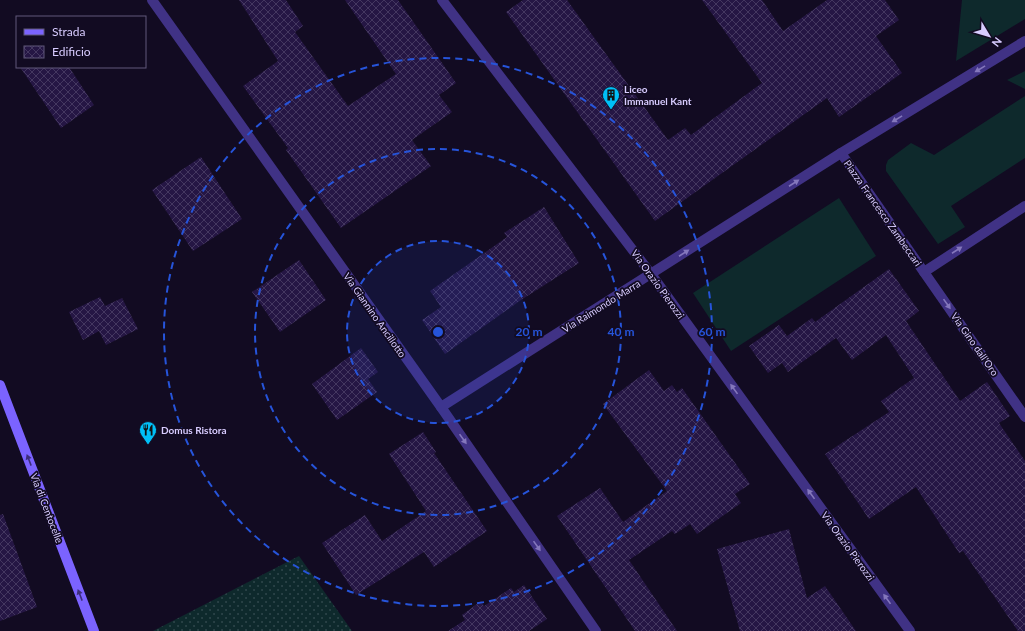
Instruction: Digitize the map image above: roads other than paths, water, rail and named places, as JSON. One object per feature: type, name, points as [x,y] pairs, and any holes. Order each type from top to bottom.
[{"type":"street","name":"Via Giannino Ancillotto","points":[[152,0],[441,407],[596,631]]},
{"type":"street","name":"Via Orazio Pierozzi","points":[[442,0],[651,274],[910,631]]},
{"type":"street","name":"Piazza Francesco Zambeccari","points":[[1025,41],[841,153],[924,272],[1025,206]]},
{"type":"street","name":"Via Raimondo Marra","points":[[441,407],[841,153]]},
{"type":"street","name":"Via Gino dall'Oro","points":[[924,272],[1025,417]]},
{"type":"street","name":"Via di Centocelle","points":[[0,385],[94,631]]},
{"type":"place","name":"Liceo Immanuel Kant","points":[[611,110]]},
{"type":"place","name":"Domus Ristora","points":[[148,445]]}]
